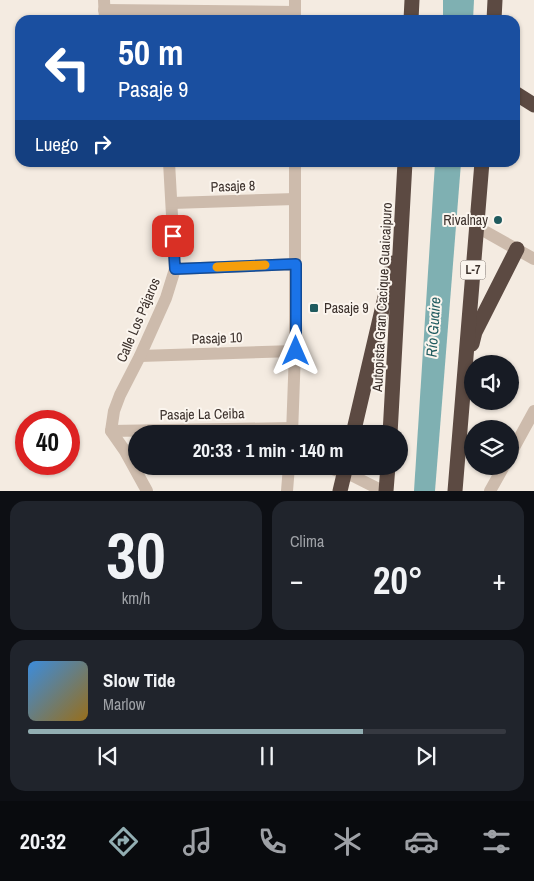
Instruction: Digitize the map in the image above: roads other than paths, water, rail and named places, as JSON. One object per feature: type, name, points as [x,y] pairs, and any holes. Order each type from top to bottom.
[{"type":"highway","points":[[411,15],[412,0]]},
{"type":"highway","points":[[494,15],[495,0]]},
{"type":"highway","points":[[520,96],[534,105]]},
{"type":"highway","name":"Autopista Gran Cacique Guaicaipuro","points":[[391,425],[405,167]]},
{"type":"highway","name":"L-7","points":[[466,355],[482,167]]},
{"type":"highway","points":[[355,425],[403,222]]},
{"type":"highway","points":[[469,355],[475,332],[517,250]]},
{"type":"highway","name":"L-7","points":[[455,491],[464,377]]},
{"type":"highway","points":[[340,491],[344,475]]},
{"type":"highway","points":[[385,491],[387,475]]},
{"type":"street","points":[[104,10],[295,11]]},
{"type":"street","name":"Calle Los Pájaros","points":[[111,431],[114,411],[120,395],[166,298],[175,269],[169,167]]},
{"type":"street","points":[[292,425],[296,351],[295,167]]},
{"type":"street","name":"Pasaje 8","points":[[172,203],[295,199]]},
{"type":"street","points":[[486,232],[534,259]]},
{"type":"street","points":[[175,269],[296,264]]},
{"type":"street","name":"Pasaje 10","points":[[140,356],[296,351]]},
{"type":"street","points":[[519,439],[533,414]]},
{"type":"street","points":[[111,431],[128,448]]},
{"type":"street","name":"Pasaje La Ceiba","points":[[111,431],[128,431]]},
{"type":"street","points":[[140,475],[147,491]]},
{"type":"street","points":[[287,491],[288,475]]},
{"type":"street","points":[[350,475],[385,491]]},
{"type":"street","points":[[490,491],[499,475]]},
{"type":"water","points":[[443,0],[474,0],[473,15],[443,15]]},
{"type":"water","name":"Río Guaire","points":[[435,167],[461,167],[435,491],[414,491]]},
{"type":"place","name":"Rivalnay","points":[[498,220]]},
{"type":"place","name":"Pasaje 9","points":[[314,308]]}]
